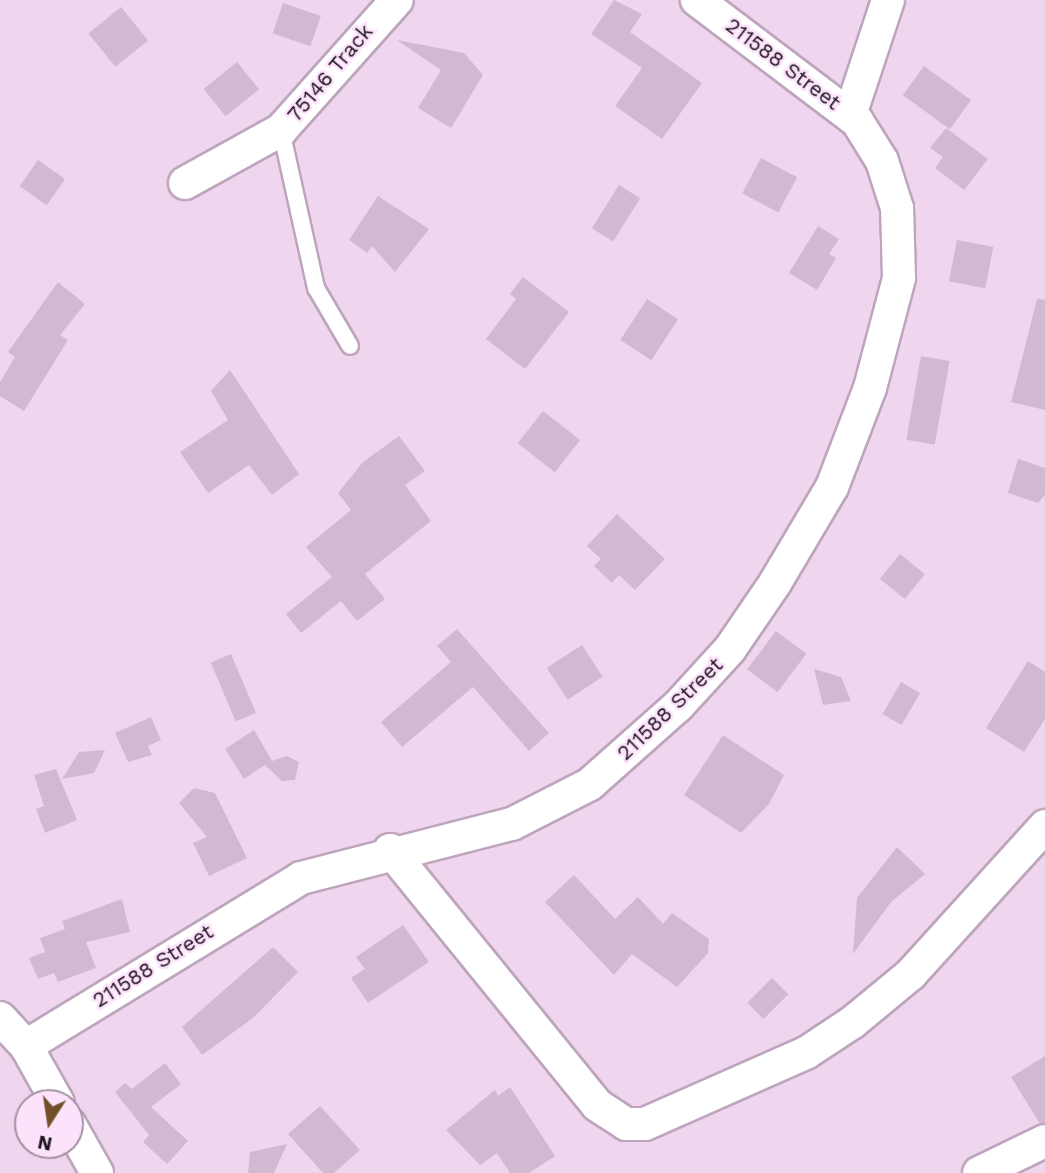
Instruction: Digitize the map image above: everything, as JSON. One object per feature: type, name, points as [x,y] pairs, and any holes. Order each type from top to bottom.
[{"type":"street","name":"75146 Track","points":[[185,183],[281,130],[397,0]]},
{"type":"street","name":"211588 Street","points":[[26,1046],[301,878],[390,850],[512,824],[590,784],[687,696],[730,649],[775,583],[832,486],[870,388],[898,278],[897,208],[882,161],[850,115],[697,0]]},
{"type":"street","points":[[850,115],[888,0]]},
{"type":"street","points":[[390,850],[597,1105],[626,1124],[645,1125],[806,1053],[853,1022],[912,974],[1045,826]]},
{"type":"street","points":[[0,1018],[26,1046],[50,1089]]},
{"type":"street","points":[[979,1173],[1045,1141]]},
{"type":"street","points":[[84,1151],[96,1173]]},
{"type":"lane","points":[[281,130],[316,288],[350,346]]},
{"type":"building","points":[[614,0],[642,14],[630,32],[702,83],[662,139],[615,106],[642,68],[591,34]]},
{"type":"building","points":[[283,3],[321,16],[310,46],[273,33]]},
{"type":"building","points":[[121,7],[148,40],[115,67],[88,33]]},
{"type":"building","points":[[397,40],[464,53],[483,75],[451,128],[418,108],[441,70]]},
{"type":"building","points":[[237,62],[259,89],[226,116],[204,89]]},
{"type":"building","points":[[924,66],[971,100],[950,129],[903,95]]},
{"type":"building","points":[[946,128],[988,159],[964,190],[935,168],[943,157],[930,148]]},
{"type":"building","points":[[761,158],[797,177],[778,213],[742,193]]},
{"type":"building","points":[[38,160],[65,179],[47,205],[20,186]]},
{"type":"building","points":[[619,185],[640,198],[613,241],[592,228]]},
{"type":"building","points":[[378,196],[429,229],[395,272],[372,246],[367,253],[349,240]]},
{"type":"building","points":[[818,226],[839,239],[829,254],[836,258],[817,290],[789,273]]},
{"type":"building","points":[[957,240],[993,247],[985,288],[949,281]]},
{"type":"building","points":[[523,277],[569,312],[525,369],[486,339],[516,299],[510,294]]},
{"type":"building","points":[[58,282],[85,304],[60,335],[68,340],[24,411],[0,396],[0,382],[15,357],[8,352]]},
{"type":"building","points":[[647,299],[678,319],[651,360],[620,340]]},
{"type":"building","points":[[1037,299],[1045,300],[1045,410],[1011,402]]},
{"type":"building","points":[[921,356],[950,361],[935,445],[906,440]]},
{"type":"building","points":[[230,370],[299,474],[272,495],[249,465],[208,493],[180,452],[228,420],[211,391]]},
{"type":"building","points":[[543,411],[580,440],[555,472],[518,443]]},
{"type":"building","points":[[399,436],[425,471],[405,485],[431,521],[365,574],[385,599],[357,621],[341,601],[301,633],[286,614],[332,577],[306,547],[351,510],[338,493],[363,462]]},
{"type":"building","points":[[1018,459],[1045,468],[1045,495],[1038,503],[1008,493]]},
{"type":"building","points":[[617,514],[665,559],[635,590],[619,575],[612,583],[594,566],[601,559],[587,546]]},
{"type":"building","points":[[900,554],[925,574],[905,599],[880,579]]},
{"type":"building","points":[[457,629],[549,733],[529,751],[473,687],[402,747],[381,722],[451,662],[437,646]]},
{"type":"building","points":[[776,631],[806,654],[777,692],[747,669]]},
{"type":"building","points":[[582,645],[603,677],[567,700],[547,668]]},
{"type":"building","points":[[231,654],[256,713],[236,722],[211,663]]},
{"type":"building","points":[[1028,661],[1045,672],[1045,719],[1024,752],[986,728]]},
{"type":"building","points":[[814,669],[841,677],[851,701],[823,705]]},
{"type":"building","points":[[901,682],[920,693],[902,725],[882,714]]},
{"type":"building","points":[[151,717],[161,740],[148,746],[152,755],[128,762],[115,733]]},
{"type":"building","points":[[254,730],[272,761],[287,756],[299,762],[295,780],[282,781],[265,765],[244,779],[225,749]]},
{"type":"building","points":[[723,735],[784,775],[769,804],[741,833],[684,795]]},
{"type":"building","points":[[105,750],[94,773],[62,779],[79,752]]},
{"type":"building","points":[[56,769],[77,820],[45,833],[36,809],[44,806],[34,775]]},
{"type":"building","points":[[194,788],[215,793],[247,858],[209,876],[193,843],[207,837],[179,803]]},
{"type":"building","points":[[897,847],[925,874],[891,902],[853,954],[857,898]]},
{"type":"building","points":[[574,875],[615,919],[638,897],[663,924],[672,913],[709,939],[708,953],[677,987],[632,954],[614,975],[545,902]]},
{"type":"building","points":[[122,899],[130,932],[86,942],[96,968],[58,982],[54,973],[38,979],[29,958],[45,952],[40,938],[65,929],[62,921]]},
{"type":"building","points":[[403,925],[429,962],[368,1003],[351,978],[365,969],[356,957]]},
{"type":"building","points":[[273,947],[298,972],[253,1018],[202,1055],[182,1027]]},
{"type":"building","points":[[772,978],[788,994],[764,1019],[747,1003]]},
{"type":"building","points":[[1045,1056],[1045,1123],[1040,1124],[1011,1077]]},
{"type":"building","points":[[165,1063],[181,1084],[151,1107],[188,1141],[167,1164],[143,1142],[149,1135],[115,1092],[125,1083],[132,1089]]},
{"type":"building","points":[[510,1087],[555,1156],[529,1173],[510,1173],[497,1153],[480,1165],[446,1130],[495,1090],[498,1096]]},
{"type":"building","points":[[320,1106],[360,1150],[334,1173],[323,1173],[288,1134]]},
{"type":"building","points":[[287,1144],[274,1173],[248,1173],[250,1152]]}]
